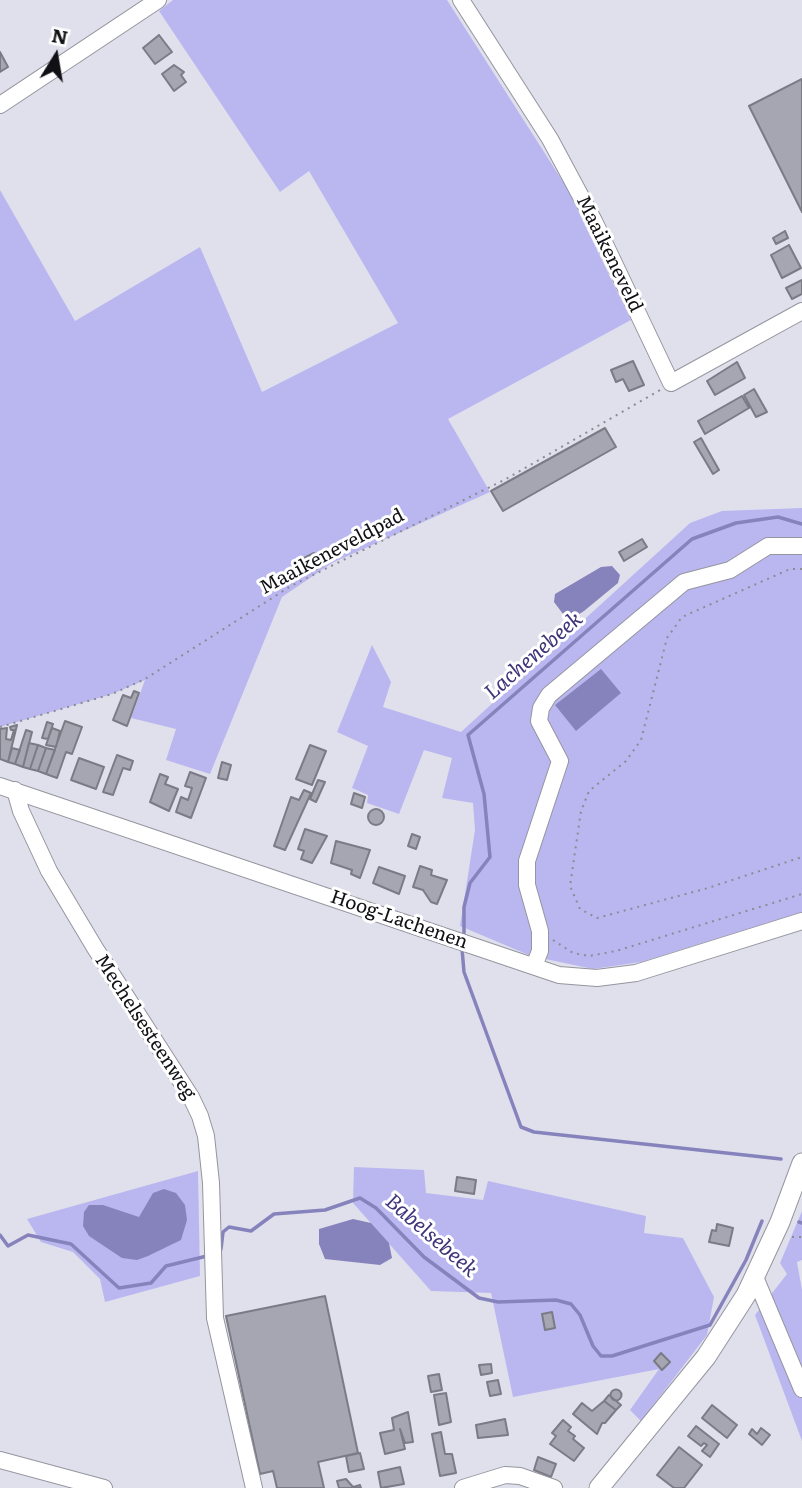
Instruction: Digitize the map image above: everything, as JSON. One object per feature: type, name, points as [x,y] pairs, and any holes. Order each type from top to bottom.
[{"type":"main road","points":[[598,1488],[706,1357],[755,1277],[802,1163]]},
{"type":"street","points":[[0,105],[159,0]]},
{"type":"street","name":"Maaikeneveld","points":[[461,0],[550,139],[594,221],[671,383]]},
{"type":"street","points":[[671,383],[802,311]]},
{"type":"street","points":[[534,967],[540,951],[540,931],[527,885],[527,861],[560,761],[539,721],[541,708],[549,695],[684,582],[730,570],[768,546],[802,546]]},
{"type":"street","name":"Hoog-Lachenen","points":[[8,788],[534,967],[578,978],[636,973],[802,921]]},
{"type":"street","name":"Mechelsesteenweg","points":[[8,788],[55,881],[191,1097],[200,1116],[211,1183],[215,1318],[254,1488]]},
{"type":"street","points":[[755,1277],[802,1389]]},
{"type":"street","points":[[0,1460],[104,1488]]},
{"type":"street","points":[[463,1488],[505,1475],[520,1476],[554,1488]]},
{"type":"path","name":"Maaikeneveldpad","points":[[0,727],[112,694],[145,679],[291,586],[506,479],[671,383]]},
{"type":"path","points":[[802,569],[790,569],[682,617],[667,638],[641,740],[626,761],[589,791],[570,886],[580,909],[597,918],[708,888],[802,857]]},
{"type":"path","points":[[540,931],[573,953],[589,956],[616,951],[802,894]]},
{"type":"path","points":[[787,1237],[802,1237]]},
{"type":"shaded area","points":[[173,0],[447,0],[567,188],[631,320],[448,419],[490,492],[332,563],[282,597],[210,774],[166,760],[176,729],[131,718],[145,680],[112,694],[0,727],[0,190],[75,321],[200,247],[262,392],[398,323],[309,171],[280,192],[159,11]]},
{"type":"shaded area","points":[[802,508],[802,912],[641,962],[593,969],[531,956],[460,926],[475,830],[473,803],[442,798],[452,758],[424,750],[399,814],[367,803],[368,795],[352,788],[368,746],[337,732],[372,645],[391,682],[383,707],[461,732],[690,523],[722,511]]},
{"type":"shaded area","points":[[612,566],[620,575],[618,583],[584,611],[573,618],[566,618],[554,602],[555,594],[601,567]]},
{"type":"shaded area","points":[[601,669],[621,693],[576,731],[555,705]]},
{"type":"shaded area","points":[[354,1167],[424,1170],[426,1193],[483,1200],[488,1181],[646,1216],[644,1233],[683,1238],[714,1297],[707,1335],[641,1421],[630,1410],[659,1369],[513,1397],[491,1293],[431,1291],[353,1203]]},
{"type":"shaded area","points":[[198,1171],[200,1276],[105,1302],[100,1279],[73,1252],[41,1242],[27,1219]]},
{"type":"shaded area","points":[[164,1189],[176,1193],[185,1205],[187,1220],[181,1240],[148,1256],[137,1260],[122,1258],[89,1236],[83,1226],[84,1212],[89,1205],[103,1205],[139,1217],[153,1193]]},
{"type":"shaded area","points":[[802,1211],[802,1260],[797,1262],[802,1290],[802,1441],[755,1315],[787,1274],[780,1263]]},
{"type":"shaded area","points":[[353,1219],[371,1223],[389,1243],[392,1258],[380,1265],[325,1259],[319,1244],[319,1229]]},
{"type":"building","points":[[159,35],[172,52],[155,64],[143,48]]},
{"type":"building","points":[[0,52],[8,67],[0,72]]},
{"type":"building","points":[[174,65],[184,72],[181,75],[186,82],[174,91],[162,74]]},
{"type":"building","points":[[802,79],[802,212],[749,106]]},
{"type":"building","points":[[785,231],[788,238],[776,244],[773,238]]},
{"type":"building","points":[[789,245],[801,268],[782,278],[771,255]]},
{"type":"building","points":[[802,280],[802,294],[792,299],[786,288]]},
{"type":"building","points":[[633,361],[644,385],[629,391],[623,379],[616,382],[611,370]]},
{"type":"building","points":[[737,362],[745,378],[715,395],[707,381]]},
{"type":"building","points":[[754,389],[767,412],[756,417],[744,395]]},
{"type":"building","points":[[742,396],[749,408],[705,434],[698,421]]},
{"type":"building","points":[[605,428],[616,447],[503,511],[491,491]]},
{"type":"building","points":[[701,438],[719,470],[713,474],[694,442]]},
{"type":"building","points":[[642,539],[647,547],[624,561],[619,552]]},
{"type":"building","points":[[314,553],[322,566],[291,581],[287,572],[306,563],[304,558]]},
{"type":"building","points":[[134,691],[139,693],[127,726],[113,720],[123,695],[131,698]]},
{"type":"building","points":[[65,721],[82,727],[72,754],[66,752],[57,778],[46,774]]},
{"type":"building","points":[[47,722],[53,724],[48,739],[42,738]]},
{"type":"building","points":[[17,725],[8,762],[0,759],[0,729],[7,728],[6,739],[11,740],[14,730],[10,727]]},
{"type":"building","points":[[52,728],[60,731],[56,747],[46,745]]},
{"type":"building","points":[[26,730],[32,732],[23,767],[15,764]]},
{"type":"building","points":[[29,743],[38,745],[30,769],[23,767]]},
{"type":"building","points":[[38,745],[46,748],[38,771],[30,769]]},
{"type":"building","points":[[310,745],[326,751],[312,785],[296,779]]},
{"type":"building","points":[[12,748],[20,750],[15,764],[8,762]]},
{"type":"building","points":[[46,748],[55,750],[46,774],[38,771]]},
{"type":"building","points":[[117,755],[133,761],[130,770],[123,768],[113,795],[103,792]]},
{"type":"building","points":[[79,758],[104,767],[96,789],[71,780]]},
{"type":"building","points":[[222,762],[231,765],[227,780],[218,778]]},
{"type":"building","points":[[190,772],[206,778],[191,818],[176,812],[181,797],[188,800],[192,788],[185,786]]},
{"type":"building","points":[[160,774],[168,777],[165,784],[178,789],[169,811],[150,802]]},
{"type":"building","points":[[318,780],[325,782],[316,802],[310,799]]},
{"type":"building","points":[[304,790],[311,793],[285,850],[274,846],[291,797],[299,800]]},
{"type":"building","points":[[354,793],[365,797],[362,808],[351,804]]},
{"type":"building","points":[[376,809],[384,817],[376,825],[368,817]]},
{"type":"building","points":[[305,829],[327,836],[312,863],[301,859],[304,851],[298,849]]},
{"type":"building","points":[[412,834],[420,837],[416,849],[408,846]]},
{"type":"building","points":[[336,841],[370,850],[360,878],[351,874],[352,870],[331,863]]},
{"type":"building","points":[[420,866],[432,870],[431,875],[447,880],[437,904],[431,902],[423,890],[413,887]]},
{"type":"building","points":[[379,867],[405,876],[399,894],[373,883]]},
{"type":"building","points":[[457,1177],[476,1180],[474,1194],[455,1191]]},
{"type":"building","points":[[717,1224],[733,1228],[729,1246],[709,1242],[712,1230],[716,1231]]},
{"type":"building","points":[[325,1296],[358,1453],[318,1462],[324,1488],[277,1488],[273,1471],[260,1474],[226,1316]]},
{"type":"building","points":[[552,1312],[555,1328],[545,1330],[542,1314]]},
{"type":"building","points":[[661,1353],[670,1362],[662,1370],[654,1361]]},
{"type":"building","points":[[491,1364],[492,1373],[481,1375],[479,1365]]},
{"type":"building","points":[[439,1374],[442,1390],[431,1392],[428,1376]]},
{"type":"building","points":[[498,1380],[501,1394],[490,1396],[487,1382]]},
{"type":"building","points":[[616,1390],[620,1391],[620,1399],[616,1400],[612,1399],[611,1395],[612,1391]]},
{"type":"building","points":[[446,1393],[451,1422],[439,1425],[434,1395]]},
{"type":"building","points":[[609,1395],[621,1405],[616,1410],[604,1401]]},
{"type":"building","points":[[604,1401],[616,1410],[602,1423],[597,1434],[573,1414],[582,1403],[592,1411]]},
{"type":"building","points":[[712,1405],[737,1425],[727,1438],[702,1418]]},
{"type":"building","points":[[408,1412],[413,1442],[405,1443],[400,1429],[405,1449],[385,1454],[380,1433],[394,1430],[392,1418]]},
{"type":"building","points":[[505,1419],[508,1435],[478,1438],[476,1425]]},
{"type":"building","points":[[563,1420],[571,1427],[568,1431],[575,1436],[573,1439],[584,1448],[574,1461],[550,1444],[556,1436],[552,1433]]},
{"type":"building","points":[[696,1426],[719,1444],[710,1457],[702,1451],[707,1445],[704,1443],[701,1446],[688,1436]]},
{"type":"building","points":[[761,1428],[770,1435],[762,1445],[749,1434],[752,1429],[757,1434]]},
{"type":"building","points":[[441,1432],[445,1454],[452,1454],[456,1473],[440,1476],[432,1434]]},
{"type":"building","points":[[679,1447],[702,1465],[684,1488],[674,1488],[657,1475]]},
{"type":"building","points":[[360,1453],[364,1469],[349,1472],[346,1456]]},
{"type":"building","points":[[538,1457],[556,1464],[551,1477],[534,1470]]},
{"type":"building","points":[[400,1467],[404,1484],[381,1488],[378,1472]]},
{"type":"building","points":[[346,1479],[353,1487],[360,1485],[361,1488],[339,1488],[337,1481]]},
{"type":"waterway","name":"Lachenebeek","points":[[464,933],[464,907],[470,883],[490,857],[484,794],[468,735],[692,539],[736,523],[778,517],[802,524]]},
{"type":"waterway","name":"Lachenebeek","points":[[462,949],[464,972],[521,1127],[534,1132],[781,1159]]},
{"type":"waterway","name":"Babelsebeek","points":[[221,1249],[223,1232],[229,1227],[251,1231],[274,1214],[325,1210],[360,1198],[376,1208],[424,1257],[479,1298],[498,1302],[556,1300],[571,1304],[580,1315],[593,1346],[601,1356],[612,1356],[710,1325],[746,1260],[762,1221]]},
{"type":"waterway","name":"Babelsebeek","points":[[0,1235],[8,1246],[28,1235],[71,1244],[119,1288],[151,1283],[166,1266],[207,1256]]}]
